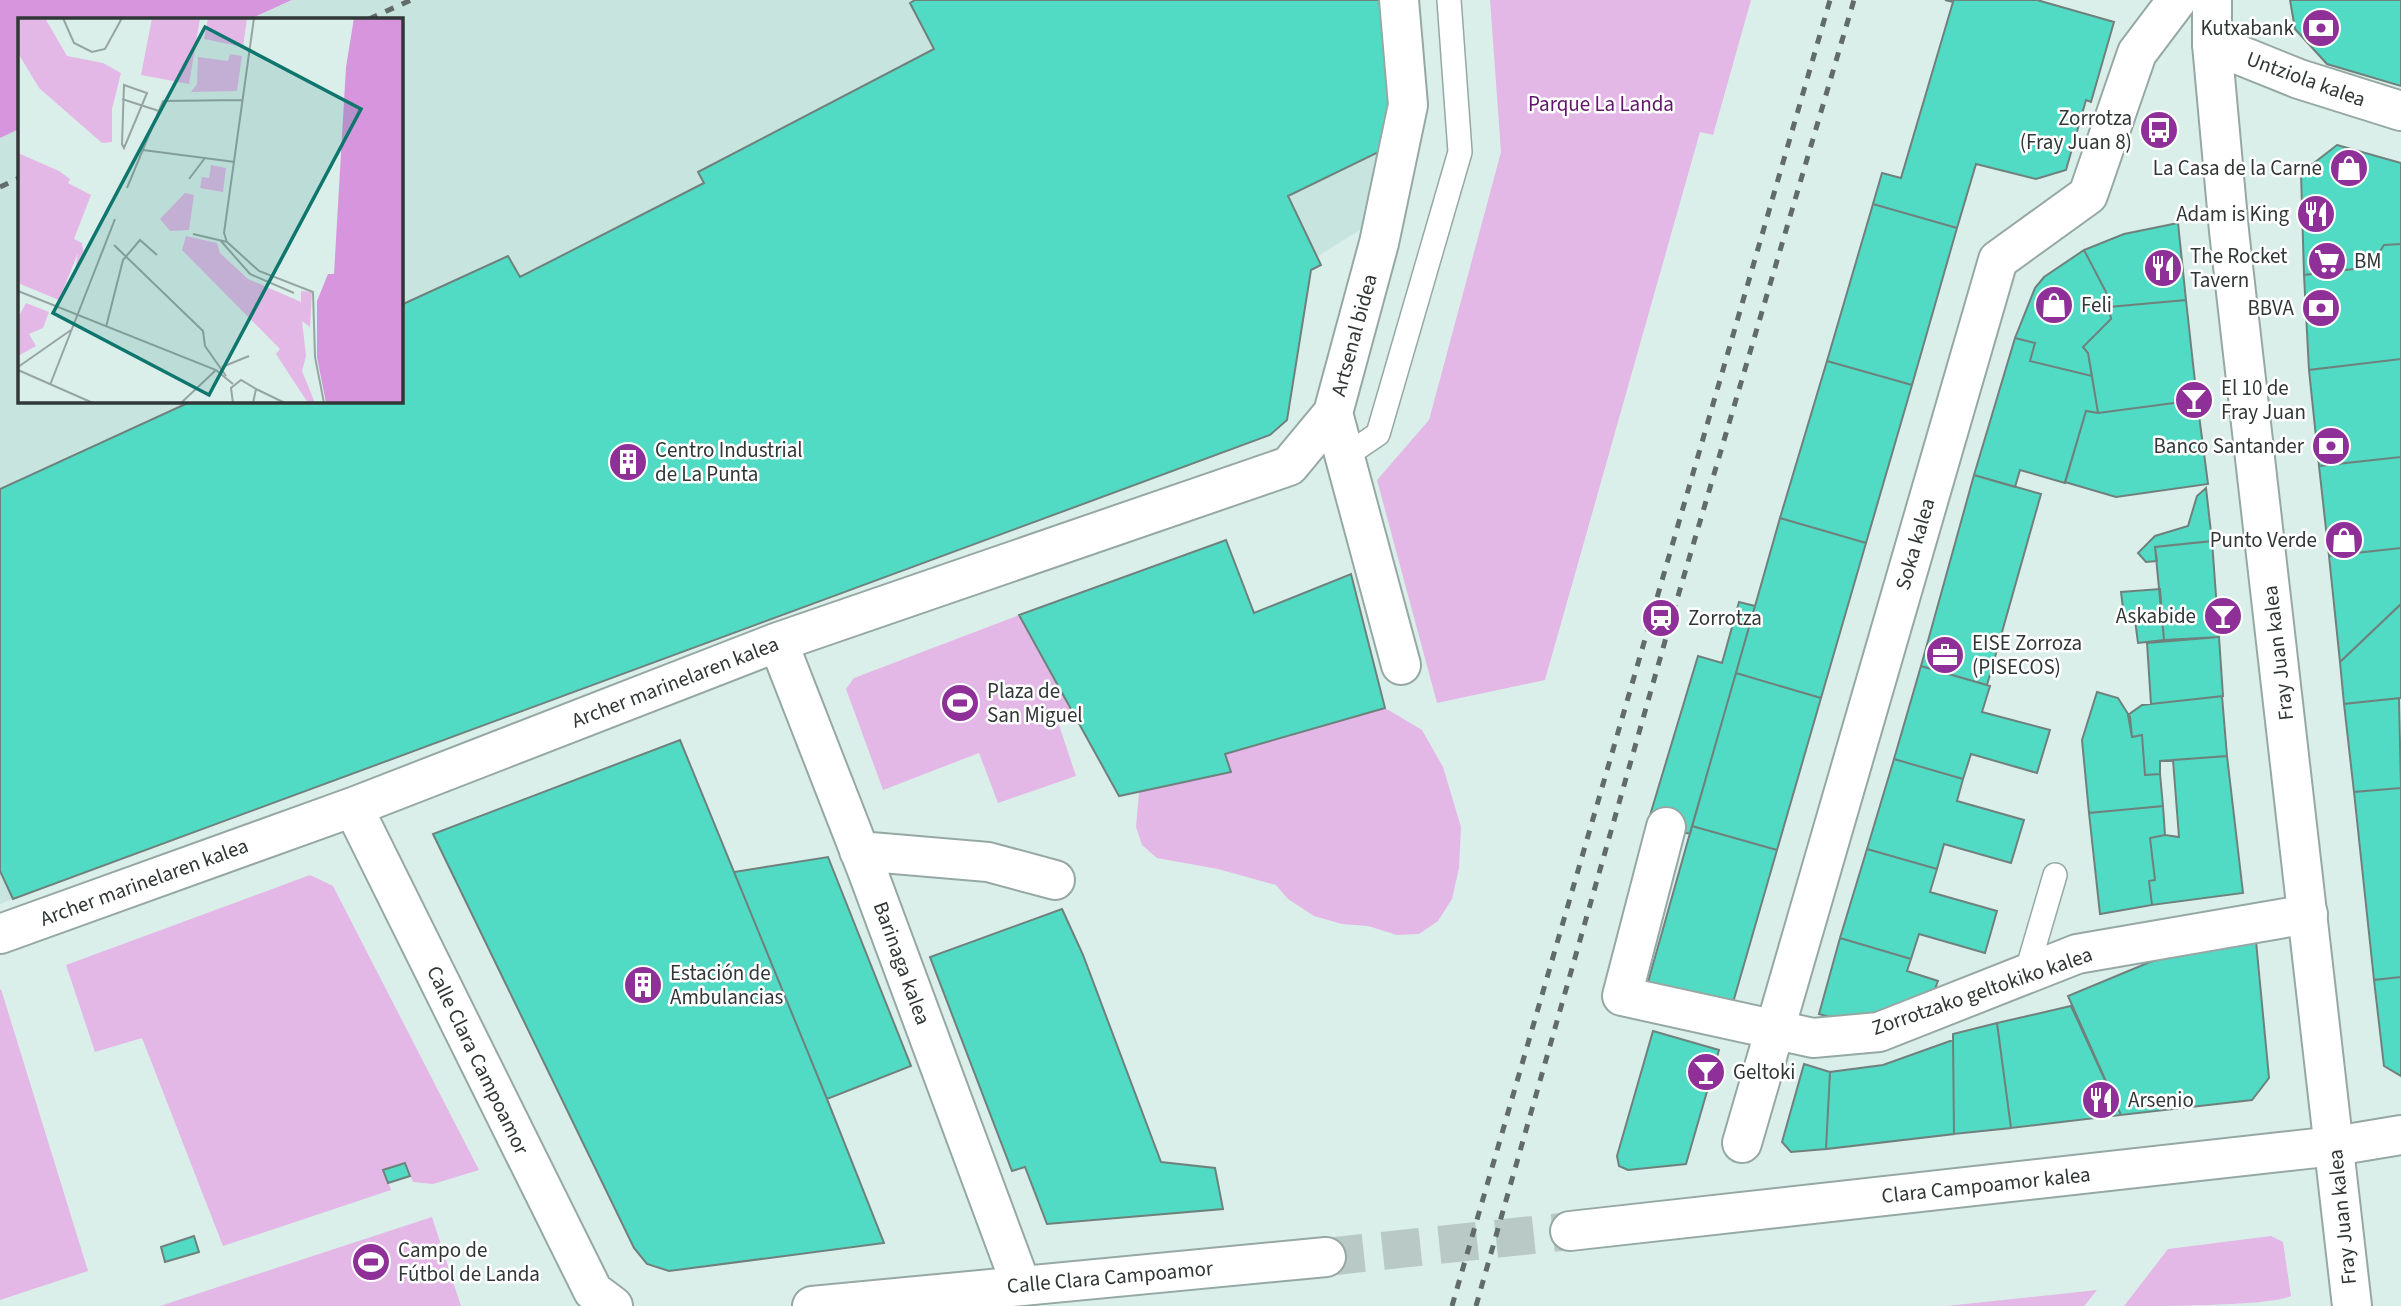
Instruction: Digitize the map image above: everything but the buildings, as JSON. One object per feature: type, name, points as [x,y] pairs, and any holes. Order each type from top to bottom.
[{"type":"street","name":"Artsenal bidea","points":[[1399,0],[1408,105],[1379,243],[1333,413],[1347,455],[1349,475],[1401,665]]},
{"type":"street","name":"Fray Juan kalea","points":[[2211,0],[2212,44],[2235,282],[2352,1306]]},
{"type":"street","name":"Soka kalea","points":[[1742,1143],[1777,1030],[1936,468],[1998,260],[2088,195],[2137,53],[2167,3]]},
{"type":"street","name":"Untziola kalea","points":[[2212,44],[2299,79],[2401,111]]},
{"type":"street","name":"Archer marinelaren kalea","points":[[0,934],[353,807],[778,642],[1289,466],[1333,413]]},
{"type":"street","name":"Barinaga kalea","points":[[778,642],[1021,1285]]},
{"type":"street","name":"Calle Clara Campoamor","points":[[353,807],[593,1291],[613,1306]]},
{"type":"street","name":"Zorrotzako geltokiko kalea","points":[[1666,827],[1622,996],[1813,1038],[1879,1032],[2077,954],[2308,914]]},
{"type":"street","points":[[859,851],[988,862],[1055,880]]},
{"type":"street","name":"Clara Campoamor kalea","points":[[1570,1231],[2335,1146],[2401,1135]]},
{"type":"street","name":"Calle Clara Campoamor","points":[[811,1306],[1326,1257]]},
{"type":"lane","points":[[1347,455],[1378,434],[1460,152],[1449,0]]},
{"type":"lane","points":[[2026,974],[2055,875]]},
{"type":"shaded area","points":[[0,0],[292,0],[252,18],[18,18],[18,129],[0,138]]},
{"type":"shaded area","name":"Centro Industrial de La Punta","points":[[293,0],[1387,0],[1399,103],[1373,222],[1318,256],[1321,265],[1311,270],[1287,420],[1270,435],[0,904],[0,138],[18,129],[18,402],[402,402],[402,18],[253,18]]},
{"type":"green space","name":"Parque La Landa","points":[[1490,0],[1751,0],[1713,135],[1700,132],[1545,680],[1437,703],[1377,480],[1429,420],[1501,152]]},
{"type":"green space","name":"Plaza de San Miguel","points":[[1019,615],[1078,717],[1059,725],[1076,776],[998,803],[979,753],[883,790],[846,689],[854,678]]},
{"type":"green space","points":[[1385,708],[1422,730],[1443,767],[1461,827],[1459,868],[1452,899],[1438,921],[1419,934],[1397,935],[1368,926],[1342,924],[1314,916],[1288,899],[1276,885],[1218,869],[1157,858],[1142,845],[1136,827],[1139,792],[1231,772],[1225,754]]},
{"type":"green space","points":[[310,875],[333,886],[479,1170],[433,1184],[413,1182],[404,1163],[384,1170],[391,1190],[223,1246],[142,1038],[95,1052],[66,965]]},
{"type":"green space","points":[[0,990],[88,1271],[0,1300]]},
{"type":"green space","name":"Campo de Fútbol de Landa","points":[[432,1217],[461,1306],[160,1306]]},
{"type":"green space","points":[[2271,1236],[2283,1242],[2291,1296],[2237,1304],[2124,1306],[2168,1249]]},
{"type":"green space","points":[[2097,1290],[2084,1306],[1946,1306]]},
{"type":"tunnel","points":[[1326,1257],[1570,1231]]},
{"type":"railway","points":[[371,18],[411,0]]},
{"type":"railway","points":[[1452,1306],[1830,0]]},
{"type":"railway","points":[[1476,1306],[1673,613],[1854,0]]},
{"type":"railway","points":[[0,187],[18,178]]},
{"type":"place","name":"Kutxabank","points":[[2321,28]]},
{"type":"place","name":"Zorrotza (Fray Juan 8)","points":[[2159,130]]},
{"type":"place","name":"La Casa de la Carne","points":[[2349,168]]},
{"type":"place","name":"Adam is King","points":[[2316,214]]},
{"type":"place","name":"BM","points":[[2327,261]]},
{"type":"place","name":"The Rocket Tavern","points":[[2163,268]]},
{"type":"place","name":"Feli","points":[[2054,305]]},
{"type":"place","name":"BBVA","points":[[2321,308]]},
{"type":"place","name":"El 10 de Fray Juan","points":[[2194,400]]},
{"type":"place","name":"Banco Santander","points":[[2331,446]]},
{"type":"place","name":"Centro Industrial de La Punta","points":[[628,462]]},
{"type":"place","name":"Punto Verde","points":[[2344,540]]},
{"type":"place","name":"Askabide","points":[[2223,616]]},
{"type":"place","name":"Zorrotza","points":[[1661,618]]},
{"type":"place","name":"EISE Zorroza (PISECOS)","points":[[1945,655]]},
{"type":"place","name":"Plaza de San Miguel","points":[[960,703]]},
{"type":"place","name":"Estación de Ambulancias","points":[[643,985]]},
{"type":"place","name":"Geltoki","points":[[1706,1072]]},
{"type":"place","name":"Arsenio","points":[[2101,1100]]},
{"type":"place","name":"Campo de Fútbol de Landa","points":[[371,1262]]}]
